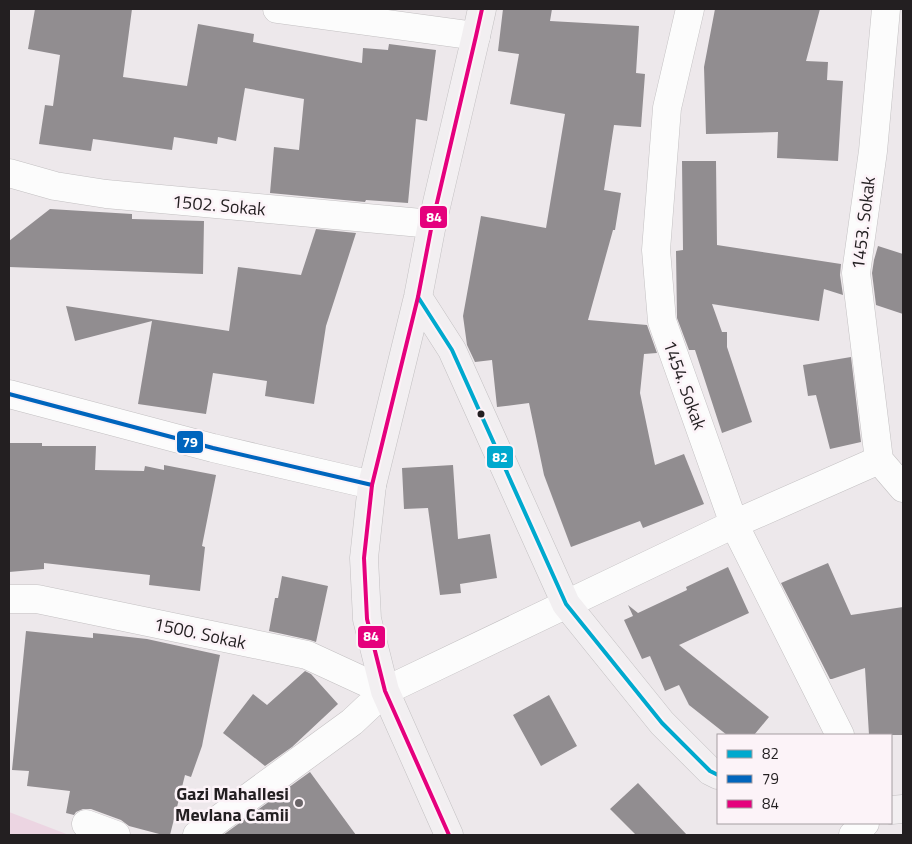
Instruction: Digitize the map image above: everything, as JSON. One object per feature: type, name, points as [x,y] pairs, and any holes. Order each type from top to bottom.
[{"type":"main road","points":[[449,835],[385,691],[367,619],[364,558],[372,486],[418,297],[432,224],[482,9]]},
{"type":"main road","points":[[418,297],[452,350],[566,604],[662,723],[710,771],[717,774]]},
{"type":"street","points":[[278,9],[476,36]]},
{"type":"street","name":"1454. Sokak","points":[[690,9],[667,108],[656,250],[662,321],[734,524],[839,734]]},
{"type":"street","name":"1453. Sokak","points":[[879,460],[856,273],[873,151],[886,9]]},
{"type":"street","name":"1502. Sokak","points":[[9,173],[55,186],[106,194],[432,224]]},
{"type":"street","points":[[9,394],[213,448],[372,486]]},
{"type":"street","points":[[197,835],[352,722],[385,691],[734,524],[879,460],[903,488]]},
{"type":"street","name":"1500. Sokak","points":[[9,599],[37,599],[308,655],[385,691]]},
{"type":"street","points":[[86,824],[116,835]]},
{"type":"street","points":[[853,835],[864,824]]},
{"type":"shaded area","points":[[9,812],[69,835],[9,835]]},
{"type":"building","points":[[35,9],[132,9],[123,77],[187,86],[198,24],[254,34],[253,42],[362,63],[363,48],[388,50],[389,44],[436,50],[427,121],[416,119],[408,203],[366,200],[365,202],[270,193],[274,147],[299,150],[304,99],[245,88],[236,141],[218,137],[217,144],[174,137],[172,150],[93,139],[91,151],[39,144],[45,105],[53,106],[60,55],[28,49]]},
{"type":"building","points":[[503,9],[552,9],[550,21],[639,26],[636,73],[645,74],[641,127],[614,125],[604,190],[621,193],[615,230],[613,230],[588,320],[647,325],[657,353],[644,354],[640,393],[655,465],[684,454],[704,504],[643,528],[640,521],[571,547],[544,475],[529,403],[497,407],[492,360],[475,362],[467,345],[463,316],[481,216],[546,228],[565,114],[510,104],[519,54],[498,51]]},
{"type":"building","points":[[715,9],[820,9],[806,61],[828,62],[827,80],[843,81],[838,161],[777,158],[778,132],[706,134],[704,67]]},
{"type":"building","points":[[682,161],[716,161],[717,245],[841,264],[840,275],[843,295],[824,289],[819,321],[712,304],[722,332],[727,332],[727,347],[752,422],[722,433],[695,350],[689,350],[677,318],[676,251],[683,250]]},
{"type":"building","points":[[50,209],[132,214],[132,219],[204,221],[203,274],[9,267],[9,241]]},
{"type":"building","points":[[316,229],[356,233],[326,326],[314,404],[265,396],[267,381],[213,373],[206,414],[138,404],[152,321],[75,341],[66,306],[229,331],[238,267],[301,275]]},
{"type":"building","points":[[878,246],[903,254],[903,314],[876,305],[872,273]]},
{"type":"building","points":[[851,357],[861,442],[830,449],[816,395],[808,396],[803,365]]},
{"type":"building","points":[[9,443],[42,443],[42,446],[96,446],[95,470],[144,471],[145,466],[164,470],[164,465],[216,475],[202,546],[205,547],[200,591],[149,585],[150,575],[44,563],[44,569],[9,572]]},
{"type":"building","points":[[453,465],[458,539],[490,534],[497,578],[460,584],[461,593],[440,595],[428,508],[404,509],[402,468]]},
{"type":"building","points":[[828,563],[851,615],[903,607],[903,735],[869,734],[865,668],[830,679],[781,583]]},
{"type":"building","points":[[728,567],[749,613],[679,645],[769,717],[755,734],[726,734],[689,705],[679,685],[665,691],[650,656],[642,659],[624,620],[633,616],[628,605],[638,613],[687,590],[686,587]]},
{"type":"building","points":[[282,576],[328,586],[316,642],[269,631],[275,598],[278,598]]},
{"type":"building","points":[[26,631],[93,638],[93,633],[147,639],[220,655],[202,746],[191,777],[185,775],[170,835],[163,835],[129,826],[121,820],[91,809],[83,809],[74,815],[66,813],[70,791],[27,786],[29,771],[12,770]]},
{"type":"building","points":[[305,671],[311,674],[338,704],[292,747],[265,766],[223,733],[253,694],[267,705]]},
{"type":"building","points":[[549,695],[577,746],[541,766],[513,715]]},
{"type":"building","name":"Gazi Mahallesi Mevlana Camii","points":[[310,772],[356,835],[223,835]]},
{"type":"building","points":[[638,783],[687,835],[636,835],[610,809]]},
{"type":"transit line","name":"84","points":[[449,835],[385,691],[367,619],[364,558],[372,485],[418,297],[432,224],[482,9]]},
{"type":"transit line","name":"82","points":[[418,297],[452,350],[566,604],[662,723],[710,771],[717,774]]},
{"type":"transit line","name":"79","points":[[9,394],[213,448],[372,485]]},
{"type":"place","name":"Gazi Mahallesi Mevlana Camii","points":[[299,803]]}]
